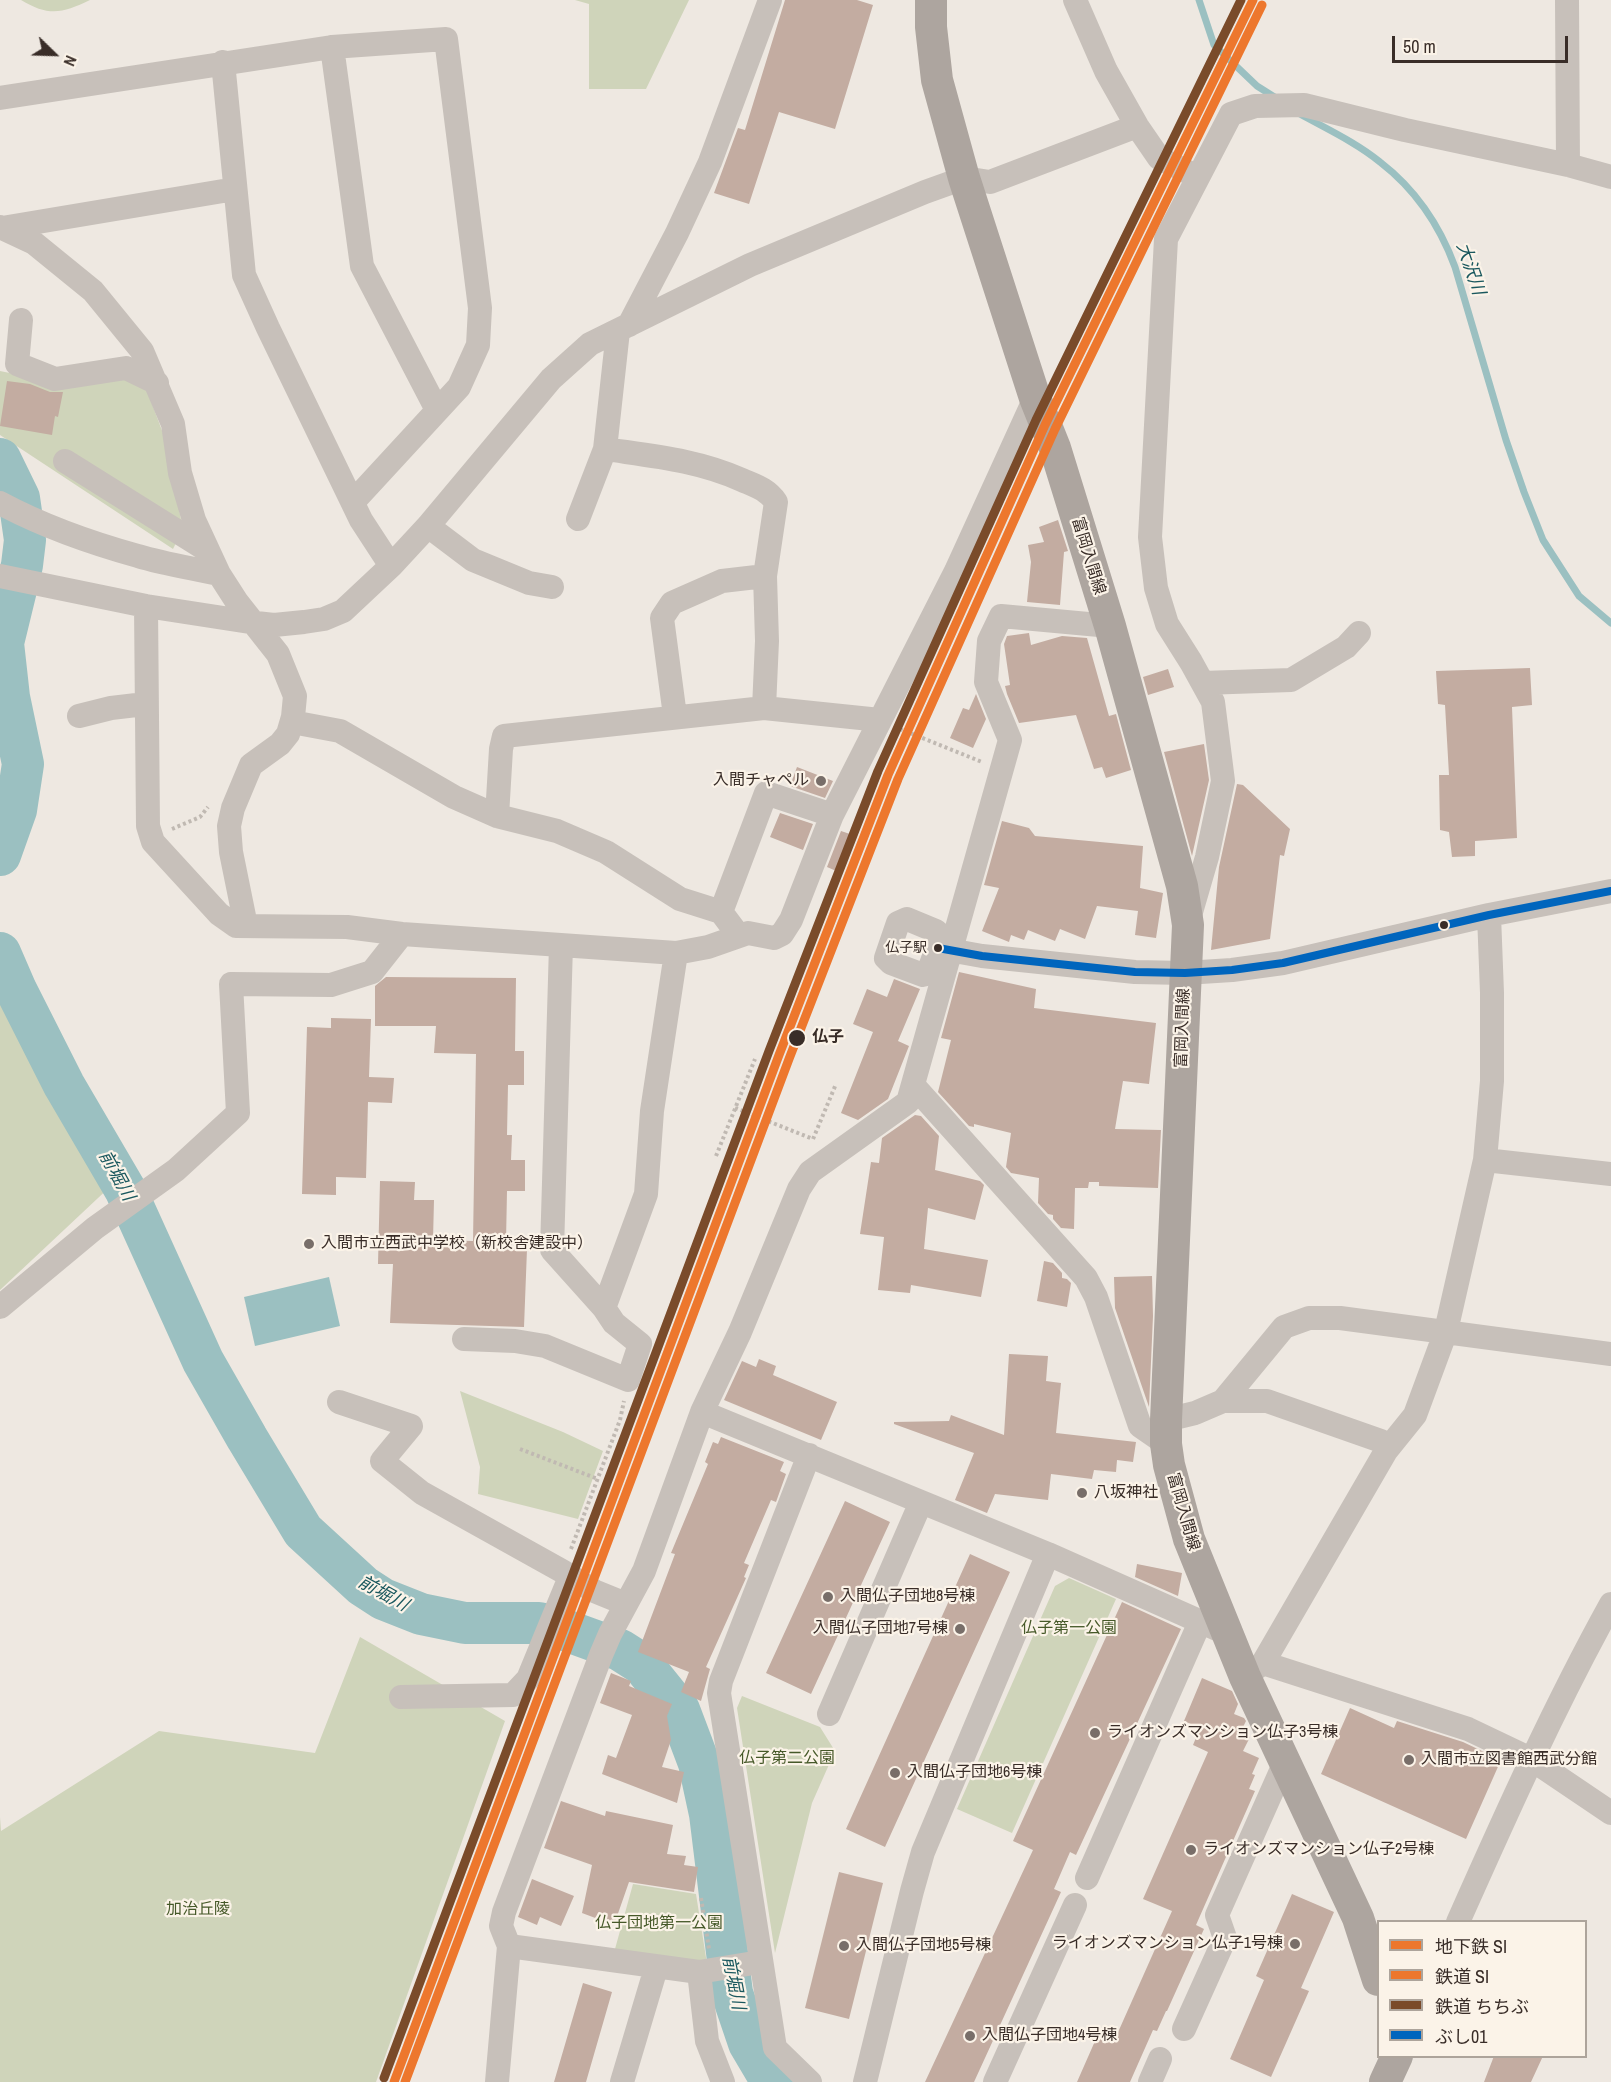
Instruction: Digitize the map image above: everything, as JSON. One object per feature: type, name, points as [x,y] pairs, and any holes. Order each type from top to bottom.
[{"type":"main road","name":"富岡入間線","points":[[931,0],[936,80],[964,178],[1035,398],[1055,448],[1110,626],[1182,886],[1188,925],[1166,1432],[1169,1465],[1213,1628],[1254,1670],[1285,1762],[1358,1918],[1377,1977]]},
{"type":"main road","points":[[1385,2082],[1396,2058]]},
{"type":"street","points":[[578,519],[605,449],[623,328],[677,233],[712,156],[770,0]]},
{"type":"street","points":[[1075,0],[1106,71],[1137,126],[1159,158],[1198,177]]},
{"type":"street","points":[[1568,0],[1568,165]]},
{"type":"street","points":[[0,98],[332,47],[446,39],[480,308],[478,345],[459,387],[353,502]]},
{"type":"street","points":[[332,47],[362,266],[437,410]]},
{"type":"street","points":[[223,63],[244,275],[361,520],[391,566]]},
{"type":"street","points":[[1188,925],[1207,857],[1223,781],[1214,702],[1167,624],[1156,588],[1150,537],[1166,239],[1231,114],[1254,106],[1304,105],[1405,130],[1568,165],[1611,177]]},
{"type":"street","points":[[0,576],[146,606],[256,623],[274,625],[324,619],[343,611],[391,566],[428,526],[551,379],[590,344],[750,266],[925,192],[964,178],[990,182],[1137,126]]},
{"type":"street","points":[[1,228],[235,189]]},
{"type":"street","points":[[1,228],[34,243],[93,291],[142,351],[174,424],[180,473],[194,520],[207,550],[237,602],[256,623],[278,654],[295,696],[288,734],[279,744],[251,765],[233,808],[230,826],[231,852],[246,926]]},
{"type":"street","points":[[21,320],[17,364],[55,379],[126,368],[157,383]]},
{"type":"street","points":[[146,606],[145,704],[148,826],[153,842],[219,914],[236,926],[347,927],[402,934],[676,953],[708,947],[748,933],[774,938],[782,934],[791,920],[832,815],[888,723],[1035,398]]},
{"type":"street","points":[[605,449],[683,460],[717,469],[769,492],[776,502],[765,576],[767,641],[764,708]]},
{"type":"street","points":[[65,461],[207,550]]},
{"type":"street","points":[[15,510],[86,539],[140,557],[219,574]]},
{"type":"street","points":[[428,526],[473,560],[529,583],[552,587]]},
{"type":"street","points":[[675,716],[662,618],[672,603],[722,581],[765,576]]},
{"type":"street","points":[[497,2082],[508,1946],[501,1926],[504,1912],[605,1645],[644,1571],[702,1412],[740,1332],[798,1189],[810,1172],[908,1102],[944,950],[1010,740],[986,682],[989,641],[1001,616],[1110,626]]},
{"type":"street","points":[[1203,683],[1291,680],[1346,647],[1359,633]]},
{"type":"street","points":[[79,716],[111,708],[145,704]]},
{"type":"street","points":[[497,816],[504,735],[764,708],[888,723]]},
{"type":"street","points":[[292,722],[340,731],[454,797],[497,816],[557,831],[606,852],[680,899],[720,912],[739,936]]},
{"type":"street","points":[[720,912],[766,793],[832,815]]},
{"type":"street","points":[[944,950],[1073,967],[1185,974],[1232,970],[1283,963],[1489,915],[1611,891]]},
{"type":"street","points":[[1489,915],[1492,1081],[1485,1160],[1446,1331],[1415,1415],[1386,1451],[1254,1670],[1468,1729],[1531,1759],[1611,1813]]},
{"type":"street","points":[[0,1307],[95,1228],[176,1170],[238,1113],[231,984],[331,985],[372,972],[402,934]]},
{"type":"street","points":[[464,1339],[515,1341],[545,1346],[628,1380],[640,1344],[614,1323],[604,1308],[552,1250],[561,945]]},
{"type":"street","points":[[604,1308],[646,1194],[652,1111],[676,953]]},
{"type":"street","points":[[913,1085],[1086,1278],[1096,1297],[1140,1426],[1166,1432],[1195,1413],[1223,1401],[1267,1401],[1381,1442],[1386,1451]]},
{"type":"street","points":[[1485,1160],[1611,1174]]},
{"type":"street","points":[[1223,1401],[1284,1327],[1309,1318],[1340,1318],[1611,1353]]},
{"type":"street","points":[[339,1401],[411,1426],[382,1461],[422,1493],[594,1591],[626,1604]]},
{"type":"street","points":[[702,1412],[1048,1554],[1213,1628],[1087,1878]]},
{"type":"street","points":[[809,1455],[721,1681],[719,1693],[775,2048],[810,2082]]},
{"type":"street","points":[[829,1714],[921,1502]]},
{"type":"street","points":[[866,2082],[923,1852],[1048,1554]]},
{"type":"street","points":[[401,1697],[513,1695],[528,1680],[550,1626],[566,1574]]},
{"type":"street","points":[[1459,1920],[1531,1759],[1581,1657],[1611,1604]]},
{"type":"street","points":[[1184,2029],[1225,1938],[1217,1915],[1285,1762]]},
{"type":"street","points":[[995,2082],[1075,1905]]},
{"type":"street","points":[[508,1946],[656,1968],[706,1971],[760,1962]]},
{"type":"street","points":[[622,2082],[656,1968]]},
{"type":"street","points":[[706,1971],[707,2042],[723,2082]]},
{"type":"street","points":[[1149,2082],[1160,2059]]},
{"type":"path","points":[[888,723],[984,763]]},
{"type":"path","points":[[152,837],[200,817],[214,801]]},
{"type":"path","points":[[716,1156],[754,1059]]},
{"type":"path","points":[[735,1108],[813,1140],[836,1084]]},
{"type":"path","points":[[566,1574],[620,1420],[628,1380]]},
{"type":"path","points":[[520,1449],[598,1479]]},
{"type":"path","points":[[701,1898],[706,1971]]},
{"type":"green space","points":[[21,0],[90,0],[72,8],[48,11]]},
{"type":"green space","points":[[575,0],[689,0],[646,89],[589,89],[589,4]]},
{"type":"green space","points":[[0,371],[63,384],[114,375],[145,385],[164,436],[183,529],[173,549],[0,435]]},
{"type":"green space","points":[[0,990],[130,1168],[0,1290]]},
{"type":"green space","points":[[460,1391],[563,1432],[603,1451],[578,1519],[478,1494],[480,1467]]},
{"type":"green space","name":"仏子第一公園","points":[[1069,1578],[1116,1599],[1012,1833],[957,1809],[1055,1586]]},
{"type":"green space","name":"加治丘陵","points":[[360,1637],[505,1721],[376,2082],[0,2082],[0,1817],[1,1831],[159,1731],[315,1753]]},
{"type":"green space","name":"仏子第二公園","points":[[742,1696],[820,1727],[835,1751],[812,1803],[775,1953],[737,1708]]},
{"type":"green space","name":"仏子団地第一公園","points":[[633,1884],[696,1894],[707,1964],[615,1949]]},
{"type":"water","points":[[329,1277],[340,1326],[255,1346],[244,1297]]},
{"type":"building","points":[[785,0],[857,0],[873,5],[835,129],[779,112],[749,204],[714,193],[738,128],[745,130]]},
{"type":"building","points":[[7,381],[30,384],[50,392],[63,392],[58,417],[55,416],[52,435],[0,426]]},
{"type":"building","points":[[1058,520],[1068,551],[1064,552],[1060,605],[1027,602],[1031,562],[1028,545],[1044,542],[1039,527]]},
{"type":"building","points":[[1029,633],[1031,645],[1062,636],[1087,638],[1109,716],[1116,714],[1131,770],[1106,778],[1102,767],[1094,769],[1076,715],[1019,723],[1005,686],[1010,685],[1004,644],[1007,636]]},
{"type":"building","points":[[1530,668],[1532,705],[1512,707],[1517,838],[1475,841],[1475,856],[1452,857],[1449,832],[1440,830],[1439,775],[1449,775],[1445,705],[1438,704],[1436,671]]},
{"type":"building","points":[[1168,669],[1174,687],[1148,695],[1143,677]]},
{"type":"building","points":[[976,694],[986,719],[973,748],[950,738],[963,708],[969,710]]},
{"type":"building","points":[[1204,744],[1209,780],[1192,856],[1164,752]]},
{"type":"building","points":[[797,767],[833,781],[825,798],[790,786]]},
{"type":"building","points":[[1237,784],[1243,785],[1290,829],[1284,856],[1280,855],[1270,939],[1211,950],[1219,867]]},
{"type":"building","points":[[780,813],[813,824],[803,850],[770,837]]},
{"type":"building","points":[[1002,821],[1029,828],[1035,836],[1143,846],[1140,888],[1163,893],[1156,938],[1135,935],[1138,911],[1097,906],[1085,939],[1060,929],[1055,941],[1028,930],[1024,940],[1011,935],[1009,942],[982,931],[999,888],[984,885]]},
{"type":"building","points":[[841,831],[856,836],[841,873],[827,867]]},
{"type":"building","points":[[959,972],[1036,989],[1034,1008],[1156,1023],[1149,1084],[1123,1081],[1115,1129],[1161,1130],[1158,1188],[1099,1186],[1099,1182],[1089,1182],[1088,1188],[1075,1188],[1074,1229],[1061,1228],[1053,1219],[1053,1215],[1048,1214],[1038,1203],[1039,1178],[1011,1173],[1006,1167],[1011,1133],[974,1124],[974,1127],[969,1126],[938,1092],[951,1040],[941,1038]]},
{"type":"building","points":[[386,977],[516,978],[515,1051],[524,1051],[524,1085],[508,1085],[507,1135],[512,1135],[511,1160],[525,1160],[525,1191],[507,1191],[506,1242],[512,1242],[512,1247],[527,1249],[524,1327],[390,1323],[393,1264],[378,1264],[380,1181],[415,1182],[414,1200],[434,1200],[433,1240],[473,1241],[476,1054],[434,1053],[436,1026],[375,1026],[375,986]]},
{"type":"building","points":[[894,979],[920,989],[898,1041],[909,1046],[888,1099],[858,1120],[841,1113],[873,1032],[853,1024],[867,989],[887,997]]},
{"type":"building","points":[[331,1018],[371,1019],[369,1077],[394,1078],[392,1103],[368,1102],[366,1178],[336,1177],[336,1195],[302,1194],[307,1027],[331,1028]]},
{"type":"building","points":[[915,1115],[921,1116],[939,1136],[935,1170],[980,1181],[984,1185],[975,1220],[928,1208],[924,1249],[988,1260],[981,1297],[911,1285],[910,1293],[878,1290],[884,1237],[860,1234],[871,1162],[879,1163],[882,1138]]},
{"type":"building","points":[[1044,1261],[1053,1263],[1062,1273],[1062,1278],[1071,1283],[1067,1307],[1037,1301]]},
{"type":"building","points":[[1152,1276],[1153,1316],[1149,1407],[1115,1308],[1114,1277]]},
{"type":"building","points":[[1009,1354],[1048,1356],[1046,1381],[1061,1383],[1056,1433],[1136,1442],[1133,1462],[1117,1460],[1116,1472],[1094,1470],[1092,1479],[1051,1474],[1048,1500],[995,1494],[987,1513],[955,1500],[974,1453],[894,1424],[894,1422],[949,1421],[951,1415],[1004,1435]]},
{"type":"building","points":[[759,1359],[776,1366],[773,1375],[837,1402],[821,1440],[724,1400],[742,1361],[756,1367]]},
{"type":"building","points":[[721,1437],[784,1462],[780,1471],[786,1474],[776,1502],[771,1500],[744,1563],[749,1565],[744,1577],[746,1578],[706,1667],[710,1669],[701,1701],[681,1692],[689,1672],[638,1652],[675,1554],[671,1553],[708,1464],[705,1462],[713,1442],[718,1444]]},
{"type":"building","name":"入間仏子団地8号棟","points":[[845,1501],[890,1522],[811,1694],[766,1673]]},
{"type":"building","points":[[970,1554],[1010,1572],[885,1847],[846,1829]]},
{"type":"building","points":[[1137,1564],[1182,1573],[1178,1596],[1135,1577]]},
{"type":"building","points":[[1122,1602],[1181,1629],[1076,1855],[1070,1852],[1054,1889],[1061,1892],[974,2082],[925,2082],[1033,1850],[1013,1841]]},
{"type":"building","points":[[611,1673],[631,1681],[629,1686],[672,1704],[667,1716],[671,1740],[662,1767],[684,1772],[677,1803],[602,1774],[608,1755],[616,1758],[632,1715],[600,1703]]},
{"type":"building","name":"ライオンズマンション仏子2号棟","points":[[1202,1678],[1232,1691],[1238,1704],[1234,1714],[1246,1721],[1240,1733],[1250,1737],[1243,1751],[1259,1758],[1249,1789],[1255,1791],[1196,1925],[1204,1929],[1167,2011],[1157,2031],[1153,2030],[1130,2082],[1077,2082],[1099,2032],[1115,2039],[1172,1911],[1143,1899],[1208,1752],[1193,1745],[1200,1728],[1184,1721]]},
{"type":"building","points":[[1350,1708],[1394,1728],[1397,1721],[1463,1742],[1501,1760],[1466,1839],[1321,1774]]},
{"type":"building","points":[[561,1801],[605,1816],[606,1811],[673,1825],[667,1854],[686,1856],[684,1865],[698,1867],[694,1892],[629,1882],[614,1925],[582,1913],[592,1865],[544,1848]]},
{"type":"building","name":"入間仏子団地5号棟","points":[[839,1872],[883,1883],[849,2019],[805,2008]]},
{"type":"building","points":[[532,1879],[574,1896],[561,1926],[540,1917],[537,1925],[518,1917]]},
{"type":"building","name":"ライオンズマンション仏子1号棟","points":[[1292,1894],[1334,1912],[1301,1988],[1309,1991],[1271,2077],[1230,2059],[1264,1980],[1256,1976]]},
{"type":"building","points":[[583,1983],[612,1992],[586,2082],[554,2082]]},
{"type":"building","points":[[1493,2058],[1542,2058],[1531,2082],[1484,2082]]},
{"type":"waterway","name":"大沢川","points":[[1199,0],[1214,45],[1257,86],[1276,98]]},
{"type":"waterway","name":"大沢川","points":[[1300,114],[1352,142],[1380,162],[1415,196],[1434,223],[1455,267],[1506,440],[1543,540],[1579,596],[1611,623]]},
{"type":"waterway","name":"前堀川","points":[[0,459],[19,498],[25,540],[22,565],[3,643],[9,697],[23,764],[16,810],[0,855]]},
{"type":"waterway","name":"前堀川","points":[[0,953],[64,1085],[126,1191],[203,1361],[303,1531],[363,1586],[383,1599],[421,1614],[465,1623],[539,1623],[554,1626],[620,1650],[642,1664],[679,1710],[699,1763],[710,1814],[732,1993],[749,2043],[772,2082]]},
{"type":"metro line","name":"SI","points":[[394,2082],[779,1055],[888,775],[1045,425],[1253,0]]},
{"type":"rail line","name":"ちちぶ","points":[[384,2078],[769,1051],[878,771],[1036,420],[1241,0]]},
{"type":"rail line","name":"SI","points":[[405,2082],[789,1059],[898,779],[1055,429],[1262,5]]},
{"type":"transit line","name":"ぶし01","points":[[938,948],[982,956],[1135,972],[1185,973],[1232,970],[1283,963],[1489,915],[1611,891]]},
{"type":"place","name":"入間チャペル","points":[[821,781]]},
{"type":"place","name":"仏子駅","points":[[938,948]]},
{"type":"place","name":"仏子","points":[[797,1038]]},
{"type":"place","name":"入間市立西武中学校（新校舎建設中）","points":[[309,1244]]},
{"type":"place","name":"八坂神社","points":[[1082,1493]]},
{"type":"place","name":"入間仏子団地8号棟","points":[[828,1597]]},
{"type":"place","name":"入間仏子団地7号棟","points":[[960,1629]]},
{"type":"place","name":"ライオンズマンション仏子3号棟","points":[[1095,1733]]},
{"type":"place","name":"入間市立図書館西武分館","points":[[1409,1760]]},
{"type":"place","name":"入間仏子団地6号棟","points":[[895,1773]]},
{"type":"place","name":"ライオンズマンション仏子2号棟","points":[[1191,1850]]},
{"type":"place","name":"ライオンズマンション仏子1号棟","points":[[1295,1944]]},
{"type":"place","name":"入間仏子団地5号棟","points":[[844,1946]]},
{"type":"place","name":"入間仏子団地4号棟","points":[[970,2036]]}]
